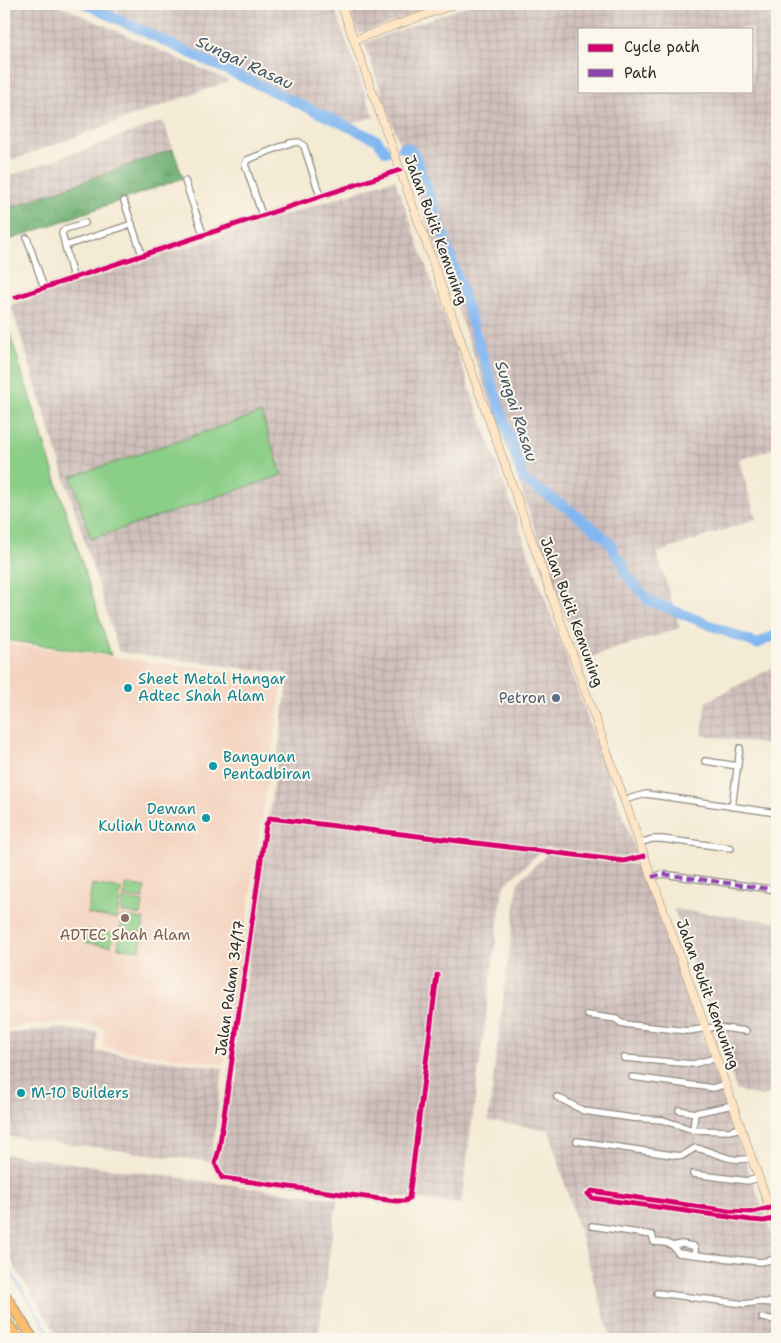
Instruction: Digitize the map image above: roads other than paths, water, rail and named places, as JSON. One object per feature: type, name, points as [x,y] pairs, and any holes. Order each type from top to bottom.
[{"type":"main road","name":"Jalan Bukit Kemuning","points":[[341,4],[777,1229]]},
{"type":"main road","points":[[354,40],[456,4]]},
{"type":"main road","points":[[4,1293],[33,1339]]},
{"type":"main road","points":[[4,1317],[18,1339]]},
{"type":"street","points":[[262,215],[245,164],[248,160],[290,143],[297,141],[302,143],[320,196]]},
{"type":"street","points":[[16,297],[400,170]]},
{"type":"street","points":[[185,181],[203,234]]},
{"type":"street","points":[[124,201],[142,255]]},
{"type":"street","points":[[73,278],[62,231],[85,223]]},
{"type":"street","points":[[65,246],[132,224]]},
{"type":"street","points":[[27,238],[44,288]]},
{"type":"street","points":[[732,807],[740,748]]},
{"type":"street","points":[[705,762],[738,766]]},
{"type":"street","points":[[624,800],[646,794],[777,814]]},
{"type":"street","name":"Jalan Palam 34/17","points":[[437,975],[409,1198],[405,1201],[222,1178],[215,1162],[219,1150],[266,825],[270,818],[624,861],[644,856]]},
{"type":"street","points":[[640,843],[652,839],[662,839],[731,848]]},
{"type":"street","points":[[652,877],[663,874],[777,890]]},
{"type":"street","points":[[588,1015],[616,1019],[621,1023],[631,1025],[688,1031],[715,1027],[746,1031]]},
{"type":"street","points":[[624,1058],[692,1064],[716,1058]]},
{"type":"street","points":[[632,1077],[713,1088],[726,1084]]},
{"type":"street","points":[[557,1097],[584,1111],[632,1118],[663,1120],[693,1130],[729,1131],[741,1128]]},
{"type":"street","points":[[679,1110],[695,1113],[733,1105]]},
{"type":"street","points":[[693,1130],[695,1113]]},
{"type":"street","points":[[576,1141],[682,1156],[695,1148],[706,1149],[716,1155],[741,1161],[752,1158]]},
{"type":"street","points":[[693,1174],[748,1181],[759,1178]]},
{"type":"street","points":[[770,1208],[752,1212],[728,1211],[626,1199],[592,1198],[588,1194],[592,1191],[626,1199],[758,1222],[773,1218]]},
{"type":"street","points":[[592,1226],[652,1235],[654,1242],[673,1246],[678,1253],[760,1262],[777,1259]]},
{"type":"street","points":[[673,1246],[681,1244],[693,1246],[695,1248],[695,1255]]},
{"type":"street","points":[[657,1293],[744,1304],[758,1302],[777,1303]]},
{"type":"street","points":[[762,1318],[777,1320]]},
{"type":"waterway","name":"Sungai Rasau","points":[[85,4],[377,140],[386,152]]},
{"type":"waterway","name":"Sungai Rasau","points":[[402,148],[407,147],[414,153],[432,200],[523,478],[579,517],[607,540],[616,556],[622,561],[626,574],[648,600],[757,644],[777,634]]},
{"type":"waterway","points":[[4,1262],[53,1339]]},
{"type":"place","name":"Sheet Metal Hangar Adtec Shah Alam","points":[[128,688]]},
{"type":"place","name":"Petron","points":[[556,698]]},
{"type":"place","name":"Bangunan Pentadbiran","points":[[213,766]]},
{"type":"place","name":"Dewan Kuliah Utama","points":[[206,818]]},
{"type":"place","name":"ADTEC Shah Alam","points":[[125,918]]},
{"type":"place","name":"M-10 Builders","points":[[21,1093]]}]
